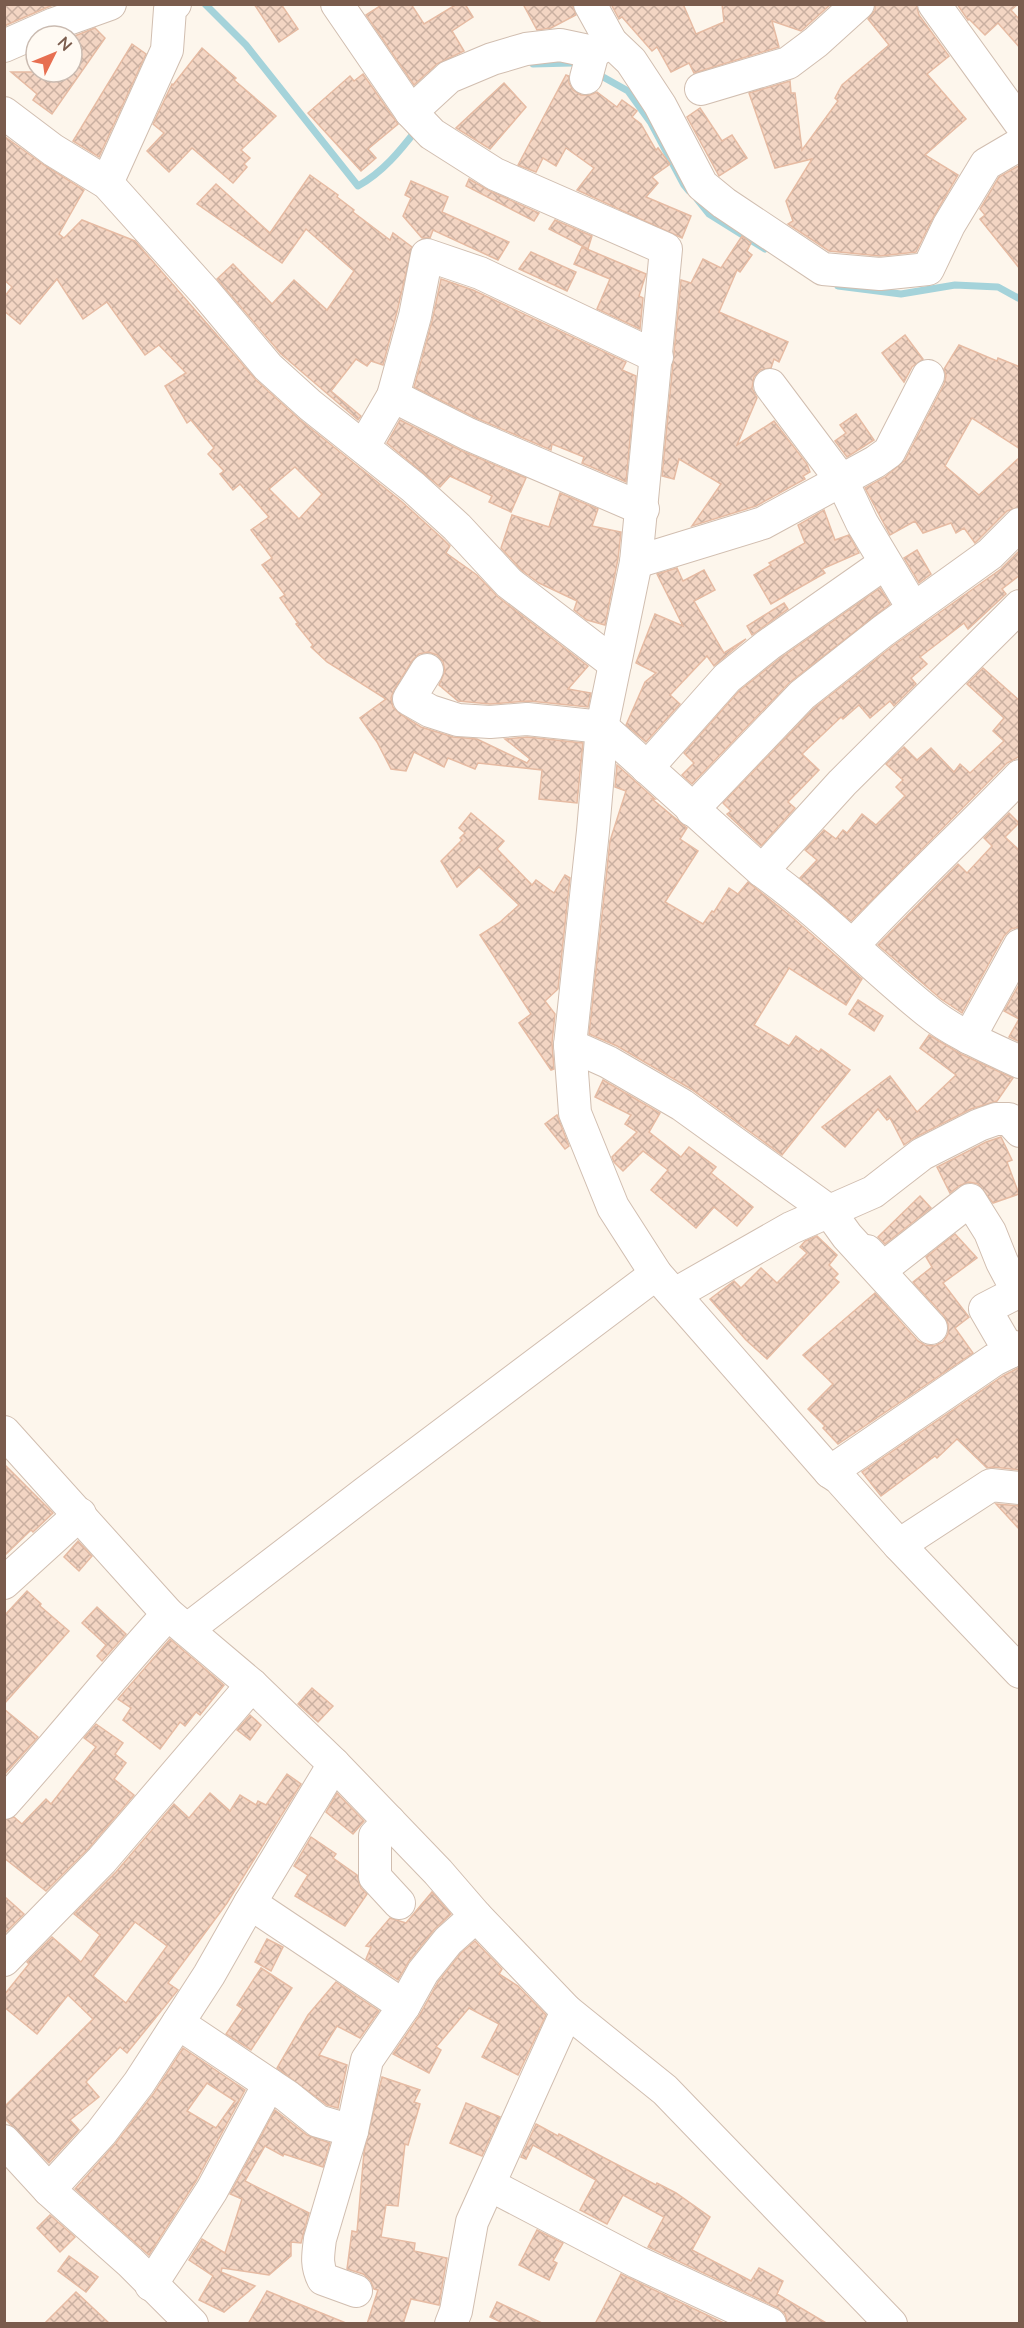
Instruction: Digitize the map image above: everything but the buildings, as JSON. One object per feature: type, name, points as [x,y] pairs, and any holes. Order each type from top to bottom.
[{"type":"street","points":[[4,46],[54,24],[110,4]]},
{"type":"street","points":[[337,4],[411,112],[432,134],[495,174],[666,249],[636,562],[602,727],[594,831],[570,1045],[575,1113],[613,1208],[666,1284],[830,1472],[839,1478],[899,1545],[1020,1672]]},
{"type":"street","points":[[590,4],[597,57]]},
{"type":"street","points":[[701,89],[788,63],[816,42],[858,4]]},
{"type":"street","points":[[934,4],[1020,123]]},
{"type":"street","points":[[107,183],[167,50],[166,6]]},
{"type":"street","points":[[411,112],[449,77],[492,59],[526,49],[560,45],[597,57],[632,61],[660,105],[702,185],[723,203],[823,269],[880,274],[928,269],[949,225],[986,164],[1020,144]]},
{"type":"street","points":[[4,113],[53,150],[107,183],[205,292],[268,367],[310,405],[364,446],[457,527],[509,583],[615,664]]},
{"type":"street","points":[[364,446],[393,396],[415,316],[427,255],[480,273],[657,357]]},
{"type":"street","points":[[636,562],[763,523],[842,482],[889,453],[928,376]]},
{"type":"street","points":[[770,385],[842,482],[862,523],[913,608]]},
{"type":"street","points":[[393,396],[468,434],[642,509]]},
{"type":"street","points":[[692,810],[802,695],[913,608],[990,554],[1020,524]]},
{"type":"street","points":[[647,768],[728,678],[768,645],[885,563]]},
{"type":"street","points":[[762,871],[842,783],[1020,606]]},
{"type":"street","points":[[427,670],[410,699],[430,711],[458,720],[490,722],[527,719],[602,727],[692,810],[762,871],[789,890],[928,1012],[969,1038],[1020,1062]]},
{"type":"street","points":[[853,945],[901,892],[974,824],[1020,776]]},
{"type":"street","points":[[969,1038],[1020,945]]},
{"type":"street","points":[[570,1045],[608,1062],[682,1105],[829,1211],[883,1268],[970,1200],[990,1232],[1002,1262],[1019,1291],[985,1309],[1015,1350],[994,1360],[830,1472]]},
{"type":"street","points":[[4,1803],[117,1670],[178,1622],[666,1284],[873,1192],[922,1154],[980,1125],[996,1119],[1009,1119],[1020,1131]]},
{"type":"street","points":[[829,1211],[847,1236],[931,1328]]},
{"type":"street","points":[[4,1432],[178,1622],[252,1685],[334,1764],[567,2011],[665,2090],[891,2324]]},
{"type":"street","points":[[899,1545],[991,1485],[1020,1488]]},
{"type":"street","points":[[4,1583],[80,1514]]},
{"type":"street","points":[[4,1960],[102,1860],[252,1685]]},
{"type":"street","points":[[49,2190],[101,2133],[139,2082],[209,1975],[334,1764]]},
{"type":"street","points":[[389,1821],[375,1836],[375,1877],[399,1903]]},
{"type":"street","points":[[250,1903],[404,2006]]},
{"type":"street","points":[[356,2291],[323,2279],[317,2267],[320,2239],[352,2131],[367,2060],[429,1965],[448,1941],[476,1916]]},
{"type":"street","points":[[451,2324],[456,2311],[472,2222],[567,2011]]},
{"type":"street","points":[[178,2023],[269,2084],[318,2121],[352,2131]]},
{"type":"street","points":[[151,2285],[212,2190],[269,2084]]},
{"type":"street","points":[[4,2141],[49,2190],[130,2262],[192,2324]]},
{"type":"street","points":[[490,2186],[637,2262],[770,2324]]},
{"type":"waterway","points":[[205,4],[246,45],[358,186],[383,168],[417,129]]},
{"type":"waterway","points":[[533,64],[572,63]]},
{"type":"waterway","points":[[596,73],[628,91],[651,123],[689,191]]},
{"type":"waterway","points":[[697,199],[709,214],[765,249]]},
{"type":"waterway","points":[[838,286],[901,294],[955,285],[998,287],[1020,299]]}]
